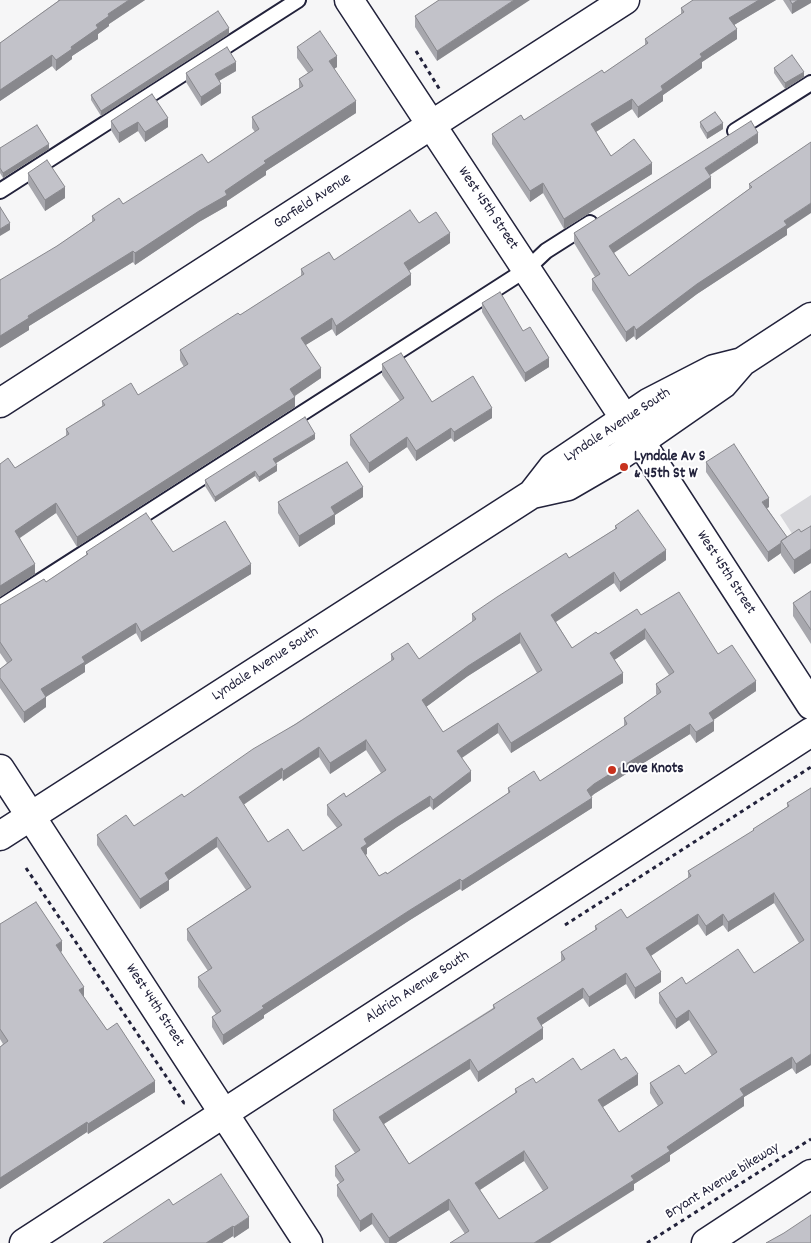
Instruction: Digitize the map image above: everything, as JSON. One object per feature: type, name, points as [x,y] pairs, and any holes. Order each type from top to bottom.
[{"type":"street","name":"West 45th Street","points":[[348,0],[625,419]]},
{"type":"street","name":"Garfield Avenue","points":[[0,403],[625,0]]},
{"type":"street","name":"Lyndale Avenue South","points":[[532,494],[568,486],[640,441],[723,384],[742,362],[811,317]]},
{"type":"street","name":"Lyndale Avenue South","points":[[0,836],[532,494],[554,467],[648,402],[714,369],[742,362]]},
{"type":"street","name":"West 45th Street","points":[[640,441],[811,704]]},
{"type":"street","name":"Aldrich Avenue South","points":[[24,1243],[811,732]]},
{"type":"street","name":"West 44th Street","points":[[0,769],[308,1243]]},
{"type":"street","points":[[706,1243],[811,1174]]},
{"type":"lane","points":[[0,191],[298,0]]},
{"type":"lane","points":[[720,141],[811,83]]},
{"type":"lane","points":[[0,607],[527,270],[546,251],[604,214]]},
{"type":"path","points":[[26,868],[184,1103],[191,1104]]},
{"type":"path","name":"Bryant Avenue bikeway","points":[[647,1243],[811,1139]]},
{"type":"shaded area","points":[[811,495],[811,535],[798,543],[780,515]]},
{"type":"building","points":[[60,0],[129,0],[108,14],[109,16],[96,25],[98,28],[71,47],[72,49],[56,60],[52,55],[0,90],[0,43]]},
{"type":"building","points":[[439,0],[514,0],[437,51],[415,16]]},
{"type":"building","points":[[693,0],[759,0],[729,18],[737,29],[700,54],[702,57],[661,86],[663,90],[638,107],[632,99],[591,124],[611,156],[634,139],[652,163],[564,219],[543,183],[530,191],[492,134],[521,115],[524,120],[602,70],[604,73],[648,43],[645,39],[684,12],[681,8]]},
{"type":"building","points":[[790,0],[798,0],[792,4]]},
{"type":"building","points":[[218,11],[229,28],[101,111],[91,95]]},
{"type":"building","points":[[320,31],[337,56],[329,61],[356,101],[264,161],[266,163],[225,191],[227,195],[135,253],[133,251],[28,316],[29,318],[0,336],[0,280],[57,246],[95,220],[92,216],[119,198],[123,204],[202,154],[208,163],[259,129],[252,117],[303,86],[299,79],[313,70],[297,47]]},
{"type":"building","points":[[227,47],[236,62],[215,74],[221,84],[201,97],[186,73]]},
{"type":"building","points":[[792,55],[804,72],[785,83],[774,68]]},
{"type":"building","points":[[152,94],[168,118],[145,132],[138,122],[119,133],[111,121]]},
{"type":"building","points":[[715,112],[723,123],[707,133],[700,122]]},
{"type":"building","points":[[751,121],[758,133],[705,168],[711,177],[609,246],[629,276],[752,187],[749,184],[811,142],[811,203],[784,221],[787,225],[697,284],[636,330],[634,326],[626,332],[592,279],[600,274],[574,233]]},
{"type":"building","points":[[37,125],[49,144],[3,173],[0,168],[0,148]]},
{"type":"building","points":[[47,160],[65,187],[45,200],[28,173]]},
{"type":"building","points":[[0,207],[10,223],[0,229]]},
{"type":"building","points":[[410,210],[419,223],[436,212],[450,233],[404,263],[411,274],[336,326],[332,318],[301,338],[321,368],[290,389],[295,397],[77,537],[56,503],[15,531],[35,564],[0,586],[0,464],[8,458],[15,468],[69,434],[66,429],[105,405],[102,401],[131,383],[138,395],[188,364],[180,350],[238,313],[240,315],[304,274],[301,269],[329,252],[334,260]]},
{"type":"building","points":[[500,292],[523,331],[530,327],[549,358],[525,373],[482,303]]},
{"type":"building","points":[[401,353],[432,402],[473,376],[492,408],[454,432],[451,428],[416,451],[407,437],[369,463],[350,435],[404,398],[382,364]]},
{"type":"building","points":[[305,417],[315,434],[273,459],[277,465],[259,477],[255,471],[215,497],[205,480]]},
{"type":"building","points":[[734,444],[769,498],[762,502],[787,537],[768,552],[706,462]]},
{"type":"building","points":[[347,462],[363,487],[331,507],[335,514],[299,536],[278,502]]},
{"type":"building","points":[[638,510],[666,550],[620,582],[614,572],[551,615],[572,648],[637,609],[641,615],[679,592],[718,654],[732,645],[756,681],[709,713],[714,721],[696,732],[690,724],[594,784],[587,790],[592,798],[462,881],[460,879],[410,910],[262,1006],[264,1008],[223,1035],[212,1017],[221,1011],[198,977],[212,968],[187,929],[251,887],[217,837],[165,873],[169,880],[140,899],[97,835],[126,815],[134,826],[182,794],[184,797],[253,749],[296,724],[394,659],[391,654],[408,643],[419,659],[476,619],[472,614],[497,597],[566,553],[569,558],[617,528],[615,526]],"holes":[[[645,629],[674,672],[656,684],[661,692],[624,718],[627,724],[540,781],[534,771],[508,788],[510,792],[387,874],[386,872],[379,876],[361,848],[367,844],[364,839],[430,796],[433,800],[471,771],[457,751],[498,723],[511,743],[623,673],[610,653]],[[520,633],[542,670],[443,732],[422,700],[468,666]],[[366,740],[386,770],[346,797],[344,793],[327,805],[342,825],[303,851],[288,829],[268,842],[239,797],[282,768],[283,771],[319,747],[330,763]]]},
{"type":"building","points":[[146,513],[173,552],[225,521],[251,564],[141,632],[136,623],[82,657],[85,662],[41,689],[46,697],[24,712],[0,678],[0,669],[12,660],[0,642],[0,605],[44,579],[46,582],[88,554],[86,552]]},
{"type":"building","points":[[811,526],[811,549],[794,560],[781,541],[799,529],[801,532]]},
{"type":"building","points":[[811,591],[811,630],[793,603]]},
{"type":"building","points":[[811,788],[811,1054],[796,1064],[792,1057],[740,1089],[744,1095],[667,1147],[670,1151],[631,1176],[634,1180],[534,1243],[450,1243],[469,1231],[449,1199],[389,1238],[372,1213],[360,1221],[337,1185],[344,1180],[335,1166],[360,1150],[333,1110],[495,1008],[493,1005],[565,959],[561,952],[597,929],[595,926],[621,909],[627,918],[691,876],[688,871],[789,806],[787,803]],"holes":[[[774,893],[804,940],[754,973],[738,949],[686,984],[682,977],[659,993],[676,1019],[689,1010],[717,1052],[685,1074],[679,1065],[650,1083],[663,1103],[619,1132],[598,1100],[638,1074],[626,1057],[621,1060],[614,1049],[581,1070],[573,1058],[536,1083],[533,1078],[515,1089],[517,1092],[409,1164],[379,1117],[470,1059],[478,1072],[543,1028],[537,1018],[583,988],[589,997],[626,973],[635,988],[661,972],[646,948],[698,914],[706,926],[723,914],[728,922]],[[524,1151],[548,1188],[499,1219],[475,1183]]]},
{"type":"building","points":[[36,902],[62,941],[56,945],[84,987],[79,990],[107,1030],[117,1023],[155,1081],[0,1178],[0,1047],[8,1041],[0,1029],[0,924]]},
{"type":"building","points":[[221,1174],[249,1217],[234,1227],[206,1243],[103,1243],[169,1199],[173,1205]]},
{"type":"building","points":[[811,1215],[811,1243],[766,1243],[784,1233]]},
{"type":"place","name":"Lyndale Av S & 45th St W","points":[[624,467]]},
{"type":"place","name":"Love Knots","points":[[612,770]]}]
